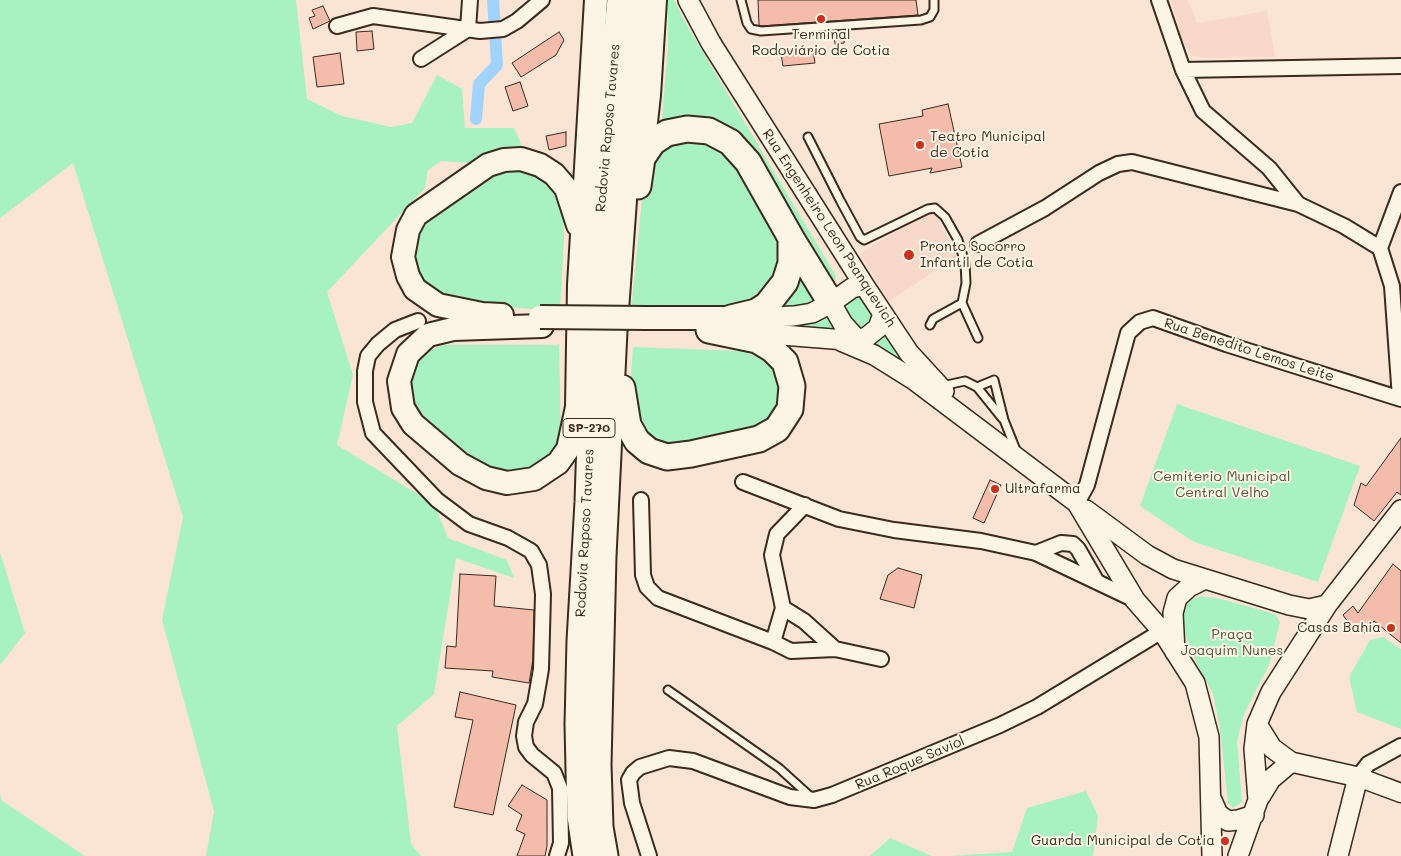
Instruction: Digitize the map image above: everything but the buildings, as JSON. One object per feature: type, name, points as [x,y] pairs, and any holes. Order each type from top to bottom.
[{"type":"highway","name":"Rodovia Raposo Tavares","points":[[541,322],[453,329],[428,335],[408,354],[399,381],[403,408],[412,424],[453,458],[486,478],[507,484],[534,479],[558,463],[568,449],[576,408],[582,241],[587,185],[596,0]]},
{"type":"highway","points":[[587,185],[599,121],[609,0]]},
{"type":"highway","name":"Rodovia Raposo Tavares","points":[[586,856],[580,816],[578,724],[580,641],[588,502],[596,254],[620,0]]},
{"type":"highway","name":"Rodovia Raposo Tavares","points":[[604,856],[600,827],[598,700],[614,331],[638,0]]},
{"type":"highway","points":[[620,250],[631,223],[642,158],[649,95],[654,0]]},
{"type":"highway","points":[[642,158],[653,142],[667,134],[687,129],[709,131],[730,142],[748,162],[831,303]]},
{"type":"highway","points":[[582,241],[566,188],[554,174],[540,165],[521,159],[504,160],[488,165],[422,211],[408,230],[403,257],[408,276],[415,289],[438,306],[541,322],[646,323],[732,318],[756,312],[777,295],[785,282],[791,263],[791,238]]},
{"type":"highway","points":[[614,331],[628,425],[637,441],[649,451],[667,456],[691,454],[759,438],[776,429],[790,409],[792,386],[785,362],[772,349],[757,340],[710,330],[646,323]]},
{"type":"highway","points":[[576,408],[576,526],[580,641]]},
{"type":"highway","points":[[570,856],[571,756],[578,724]]},
{"type":"main road","name":"Rua Engenheiro Leon Psanquevich","points":[[688,0],[711,43],[909,353],[939,386],[993,439]]},
{"type":"main road","points":[[732,318],[794,316],[812,313],[831,303],[852,288],[864,285]]},
{"type":"main road","name":"Rua Engenheiro Leon Psanquevich","points":[[831,303],[843,324],[849,341],[914,380],[1077,503],[1134,600],[1162,631],[1195,683],[1210,737],[1212,856]]},
{"type":"main road","points":[[710,330],[778,333],[849,341],[868,336],[878,328],[883,314]]},
{"type":"main road","points":[[1077,503],[1147,555],[1174,569],[1204,580],[1290,605],[1309,609],[1327,605]]},
{"type":"main road","points":[[1256,807],[1254,749],[1257,724],[1271,692],[1305,636],[1327,605],[1401,510]]},
{"type":"main road","points":[[1175,652],[1173,613],[1177,598],[1189,587],[1204,580]]},
{"type":"main road","points":[[1290,605],[1298,618],[1305,636]]},
{"type":"main road","points":[[1257,724],[1272,748],[1291,762],[1358,777],[1338,856]]},
{"type":"main road","points":[[1238,856],[1256,807],[1271,779],[1291,762]]},
{"type":"main road","points":[[1211,797],[1218,814],[1228,821],[1238,820],[1256,807]]},
{"type":"street","points":[[470,0],[474,30]]},
{"type":"street","points":[[337,26],[373,16],[474,30],[503,29],[517,21],[542,0]]},
{"type":"street","points":[[1159,0],[1183,70],[1203,111],[1269,168],[1298,204]]},
{"type":"street","points":[[421,59],[474,30]]},
{"type":"street","points":[[1183,70],[1401,66]]},
{"type":"street","points":[[978,244],[1045,208],[1099,173],[1118,164],[1132,162],[1298,204],[1344,226],[1380,248]]},
{"type":"street","points":[[1400,398],[1392,286],[1380,248],[1401,192]]},
{"type":"street","name":"Rua Benedito Lemos Leite","points":[[1077,503],[1087,485],[1128,333],[1140,322],[1153,318],[1226,344],[1400,398]]},
{"type":"street","points":[[418,322],[395,330],[378,344],[368,356],[365,371],[365,402],[373,434],[438,500],[469,524],[508,538],[531,551],[539,565],[543,594],[542,669],[535,704],[526,722],[524,736],[526,747],[532,755],[554,773],[560,788],[560,843],[557,856]]},
{"type":"street","points":[[743,482],[839,519],[894,530],[981,540],[1036,553],[1134,600]]},
{"type":"street","points":[[641,500],[643,575],[647,587],[658,598],[773,642],[791,651],[835,649],[880,658]]},
{"type":"street","points":[[773,642],[783,608],[772,555],[777,534],[805,505]]},
{"type":"street","points":[[1036,553],[1061,543],[1072,544],[1078,549],[1097,582]]},
{"type":"street","points":[[783,608],[804,621],[835,649]]},
{"type":"street","name":"Rua Roque Saviol","points":[[649,856],[638,828],[629,780],[640,767],[669,758],[694,761],[790,798],[814,800],[832,795],[1000,726],[1037,707],[1162,631]]},
{"type":"street","points":[[1401,746],[1368,764],[1358,777],[1401,793]]},
{"type":"lane","points":[[740,0],[747,23],[751,29],[761,31],[922,20],[930,17],[934,10],[934,0]]},
{"type":"lane","points":[[808,137],[860,237],[864,240],[928,209],[935,208],[945,217],[958,240],[965,263],[966,284],[962,303],[978,338]]},
{"type":"lane","points":[[930,325],[933,319],[962,303]]},
{"type":"lane","points":[[977,388],[994,380],[1004,420],[1020,459]]},
{"type":"lane","points":[[939,386],[965,381],[977,388],[1004,420]]},
{"type":"lane","points":[[668,690],[779,768],[814,800]]},
{"type":"shaded area","points":[[1171,0],[1188,0],[1197,23],[1267,11],[1275,57],[1202,58],[1192,55],[1182,42]]},
{"type":"shaded area","name":"Pronto Socorro Infantil de Cotia","points":[[931,209],[958,256],[889,301],[860,254]]},
{"type":"green space","points":[[0,0],[296,0],[307,99],[342,116],[391,127],[412,123],[437,75],[462,89],[465,128],[514,128],[526,154],[467,163],[441,161],[428,170],[425,188],[327,292],[353,375],[337,445],[434,504],[448,538],[507,560],[514,578],[456,558],[434,694],[397,726],[411,844],[421,856],[206,856],[214,811],[162,620],[183,517],[73,163],[0,218]]},
{"type":"green space","points":[[668,0],[674,0],[685,22],[836,276],[832,292],[747,149],[661,129],[668,47]]},
{"type":"green space","points":[[702,138],[725,151],[738,166],[781,240],[779,264],[772,285],[749,308],[631,311],[646,158],[660,145]]},
{"type":"green space","points":[[512,170],[531,173],[552,188],[563,204],[564,238],[560,311],[437,302],[414,282],[412,235],[428,219],[496,174]]},
{"type":"green space","points":[[796,257],[822,300],[798,311],[773,306]]},
{"type":"green space","points":[[860,292],[873,318],[870,325],[860,328],[854,326],[844,311],[846,298]]},
{"type":"green space","points":[[826,311],[841,336],[783,329],[804,324]]},
{"type":"green space","points":[[885,333],[906,362],[870,340]]},
{"type":"green space","points":[[444,345],[559,345],[561,442],[549,462],[535,470],[493,476],[422,426],[406,388],[415,362],[426,351]]},
{"type":"green space","points":[[633,347],[741,351],[767,360],[781,379],[782,398],[770,424],[670,451],[641,436],[630,389]]},
{"type":"green space","name":"Cemiterio Municipal Central Velho","points":[[1177,404],[1360,466],[1318,582],[1194,542],[1140,506]]},
{"type":"green space","points":[[0,552],[25,633],[0,665]]},
{"type":"green space","name":"Praça Joaquim Nunes","points":[[1200,596],[1221,599],[1275,614],[1280,622],[1269,665],[1244,714],[1237,742],[1242,802],[1233,808],[1228,803],[1220,728],[1213,694],[1190,650],[1180,619],[1183,604]]},
{"type":"green space","points":[[1383,637],[1401,649],[1401,729],[1357,712],[1349,677],[1370,640]]},
{"type":"green space","points":[[1086,791],[1098,816],[1093,856],[951,856],[1012,852],[1027,808]]},
{"type":"green space","points":[[0,792],[1,800],[85,856],[0,856]]},
{"type":"green space","points":[[890,838],[932,856],[870,856]]},
{"type":"waterway","points":[[476,119],[479,84],[497,65],[493,0]]},
{"type":"place","name":"Terminal Rodoviário de Cotia","points":[[821,19]]},
{"type":"place","name":"Teatro Municipal de Cotia","points":[[920,145]]},
{"type":"place","name":"Pronto Socorro Infantil de Cotia","points":[[909,255]]},
{"type":"place","name":"Ultrafarma","points":[[995,489]]},
{"type":"place","name":"Casas Bahia","points":[[1391,628]]},
{"type":"place","name":"Guarda Municipal de Cotia","points":[[1225,841]]}]
